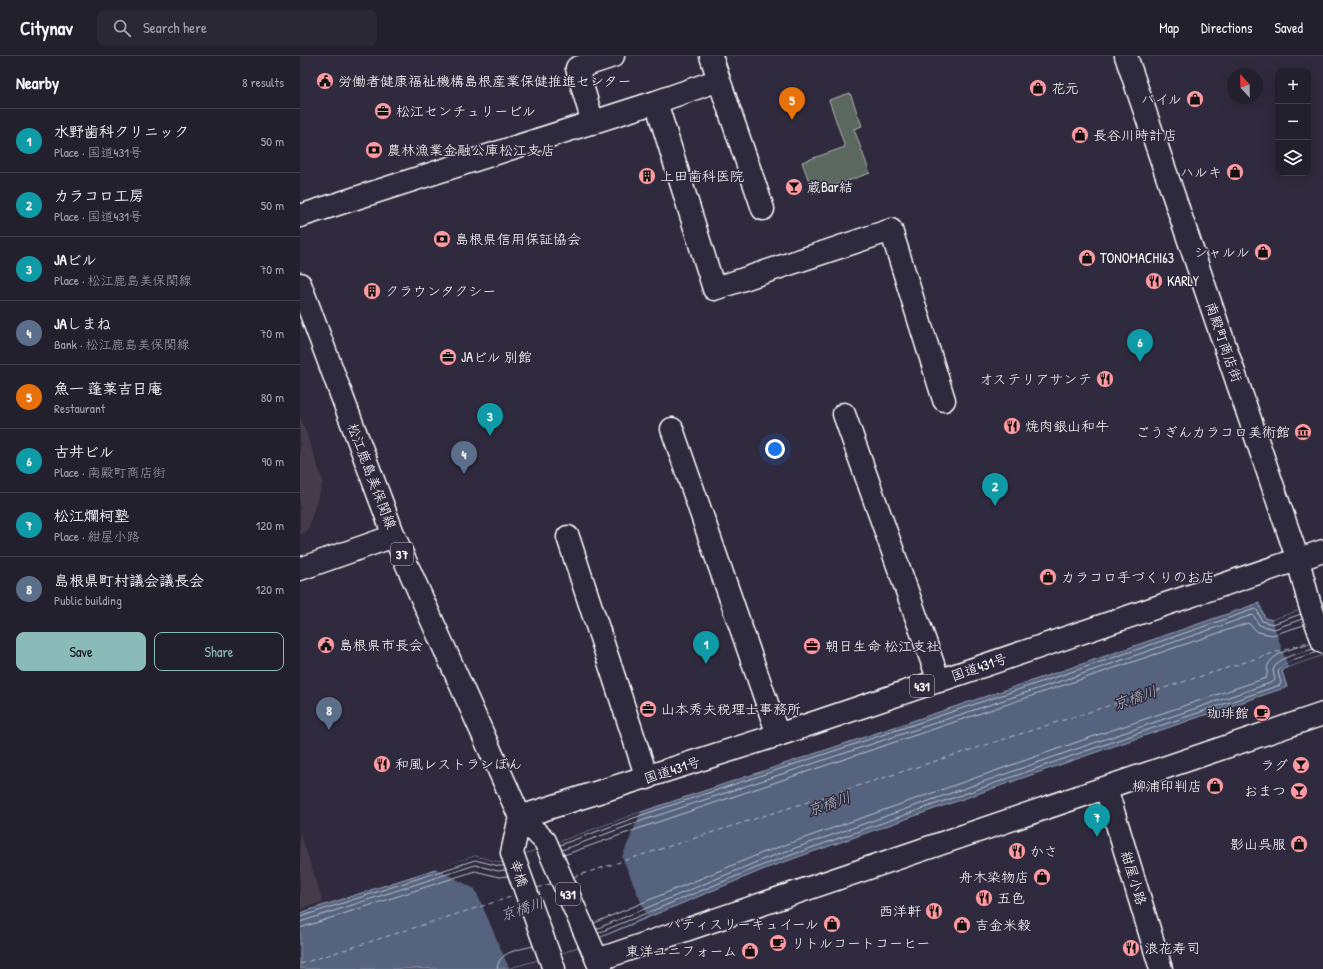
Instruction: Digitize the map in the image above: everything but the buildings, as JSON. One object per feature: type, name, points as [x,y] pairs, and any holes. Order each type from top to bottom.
[{"type":"main road","points":[[593,122],[577,68],[613,56]]},
{"type":"main road","points":[[711,56],[763,209]]},
{"type":"main road","name":"南殿町商店街","points":[[1126,56],[1298,560],[1309,602],[1323,642]]},
{"type":"main road","points":[[300,216],[656,102],[719,80]]},
{"type":"main road","points":[[656,102],[714,289],[890,230],[944,400]]},
{"type":"main road","name":"松江鹿島美保関線","points":[[300,284],[394,536],[520,817]]},
{"type":"main road","points":[[844,414],[939,681]]},
{"type":"main road","points":[[672,429],[778,735]]},
{"type":"main road","points":[[300,569],[394,536]]},
{"type":"main road","points":[[568,537],[647,778]]},
{"type":"main road","name":"国道431号","points":[[520,817],[647,778],[778,735],[1323,551]]},
{"type":"main road","points":[[596,958],[1323,714]]},
{"type":"main road","name":"紺屋小路","points":[[1106,788],[1161,969]]},
{"type":"main road","name":"431","points":[[520,817],[545,841],[596,958]]},
{"type":"main road","name":"幸橋","points":[[520,817],[512,853],[552,965]]},
{"type":"shaded area","points":[[300,416],[323,481],[307,532],[300,534]]},
{"type":"shaded area","points":[[300,832],[323,902],[300,909]]},
{"type":"green space","points":[[850,93],[862,126],[854,129],[870,173],[813,193],[802,162],[845,147],[829,100]]},
{"type":"water","name":"京橋川","points":[[1323,602],[1323,655],[1288,667],[1282,671],[1287,687],[1085,756],[767,868],[565,952],[506,969],[300,969],[300,913],[475,856],[501,863],[641,812],[1259,603],[1265,618],[1272,620]]},
{"type":"pier","points":[[1323,602],[1323,655],[1288,667],[1272,620]]},
{"type":"pier","points":[[641,812],[622,857],[647,916],[565,952],[509,968],[475,889],[435,868],[475,856],[501,863]]},
{"type":"ferry route","points":[[573,877],[1311,641]]},
{"type":"ferry route","points":[[537,888],[553,883]]},
{"type":"ferry route","points":[[300,964],[517,895]]},
{"type":"place","name":"労働者健康福祉機構島根産業保健推進センター","points":[[325,81]]},
{"type":"place","name":"花元","points":[[1038,88]]},
{"type":"place","name":"パイル","points":[[1195,99]]},
{"type":"place","name":"松江センチュリービル","points":[[383,111]]},
{"type":"place","name":"魚一 蓬莱吉日庵","points":[[792,120]]},
{"type":"place","name":"長谷川時計店","points":[[1080,135]]},
{"type":"place","name":"農林漁業金融公庫松江支店","points":[[374,150]]},
{"type":"place","name":"ハルキ","points":[[1235,172]]},
{"type":"place","name":"上田歯科医院","points":[[647,176]]},
{"type":"place","name":"蔵Bar結","points":[[794,187]]},
{"type":"place","name":"島根県信用保証協会","points":[[442,239]]},
{"type":"place","name":"シャルル","points":[[1263,252]]},
{"type":"place","name":"TONOMACHI63","points":[[1087,258]]},
{"type":"place","name":"KARLY","points":[[1154,281]]},
{"type":"place","name":"クラウンタクシー","points":[[372,291]]},
{"type":"place","name":"JAビル 別館","points":[[448,357]]},
{"type":"place","name":"古井ビル","points":[[1140,362]]},
{"type":"place","name":"オステリアサンテ","points":[[1105,379]]},
{"type":"place","name":"焼肉銀山和牛","points":[[1012,426]]},
{"type":"place","name":"ごうぎんカラコロ美術館","points":[[1303,432]]},
{"type":"place","name":"JAビル","points":[[490,436]]},
{"type":"place","name":"JAしまね","points":[[464,474]]},
{"type":"place","name":"カラコロ工房","points":[[995,506]]},
{"type":"place","name":"カラコロ手づくりのお店","points":[[1048,577]]},
{"type":"place","name":"島根県市長会","points":[[326,645]]},
{"type":"place","name":"朝日生命 松江支社","points":[[812,646]]},
{"type":"place","name":"水野歯科クリニック","points":[[706,664]]},
{"type":"place","name":"山本秀夫税理士事務所","points":[[648,709]]},
{"type":"place","name":"珈琲館","points":[[1262,713]]},
{"type":"place","name":"島根県町村議会議長会","points":[[329,730]]},
{"type":"place","name":"和風レストランぼん","points":[[382,764]]},
{"type":"place","name":"ラグ","points":[[1301,765]]},
{"type":"place","name":"柳浦印判店","points":[[1215,786]]},
{"type":"place","name":"おまつ","points":[[1299,791]]},
{"type":"place","name":"松江爛柯塾","points":[[1097,837]]},
{"type":"place","name":"影山呉服","points":[[1299,844]]},
{"type":"place","name":"かさ","points":[[1017,851]]},
{"type":"place","name":"舟木染物店","points":[[1042,877]]},
{"type":"place","name":"五色","points":[[984,898]]},
{"type":"place","name":"西洋軒","points":[[934,911]]},
{"type":"place","name":"パティスリーキュイール","points":[[832,924]]},
{"type":"place","name":"吉金米穀","points":[[962,925]]},
{"type":"place","name":"リトルコートコーヒー","points":[[778,943]]},
{"type":"place","name":"浪花寿司","points":[[1131,948]]},
{"type":"place","name":"東洋ユニフォーム","points":[[750,951]]}]
